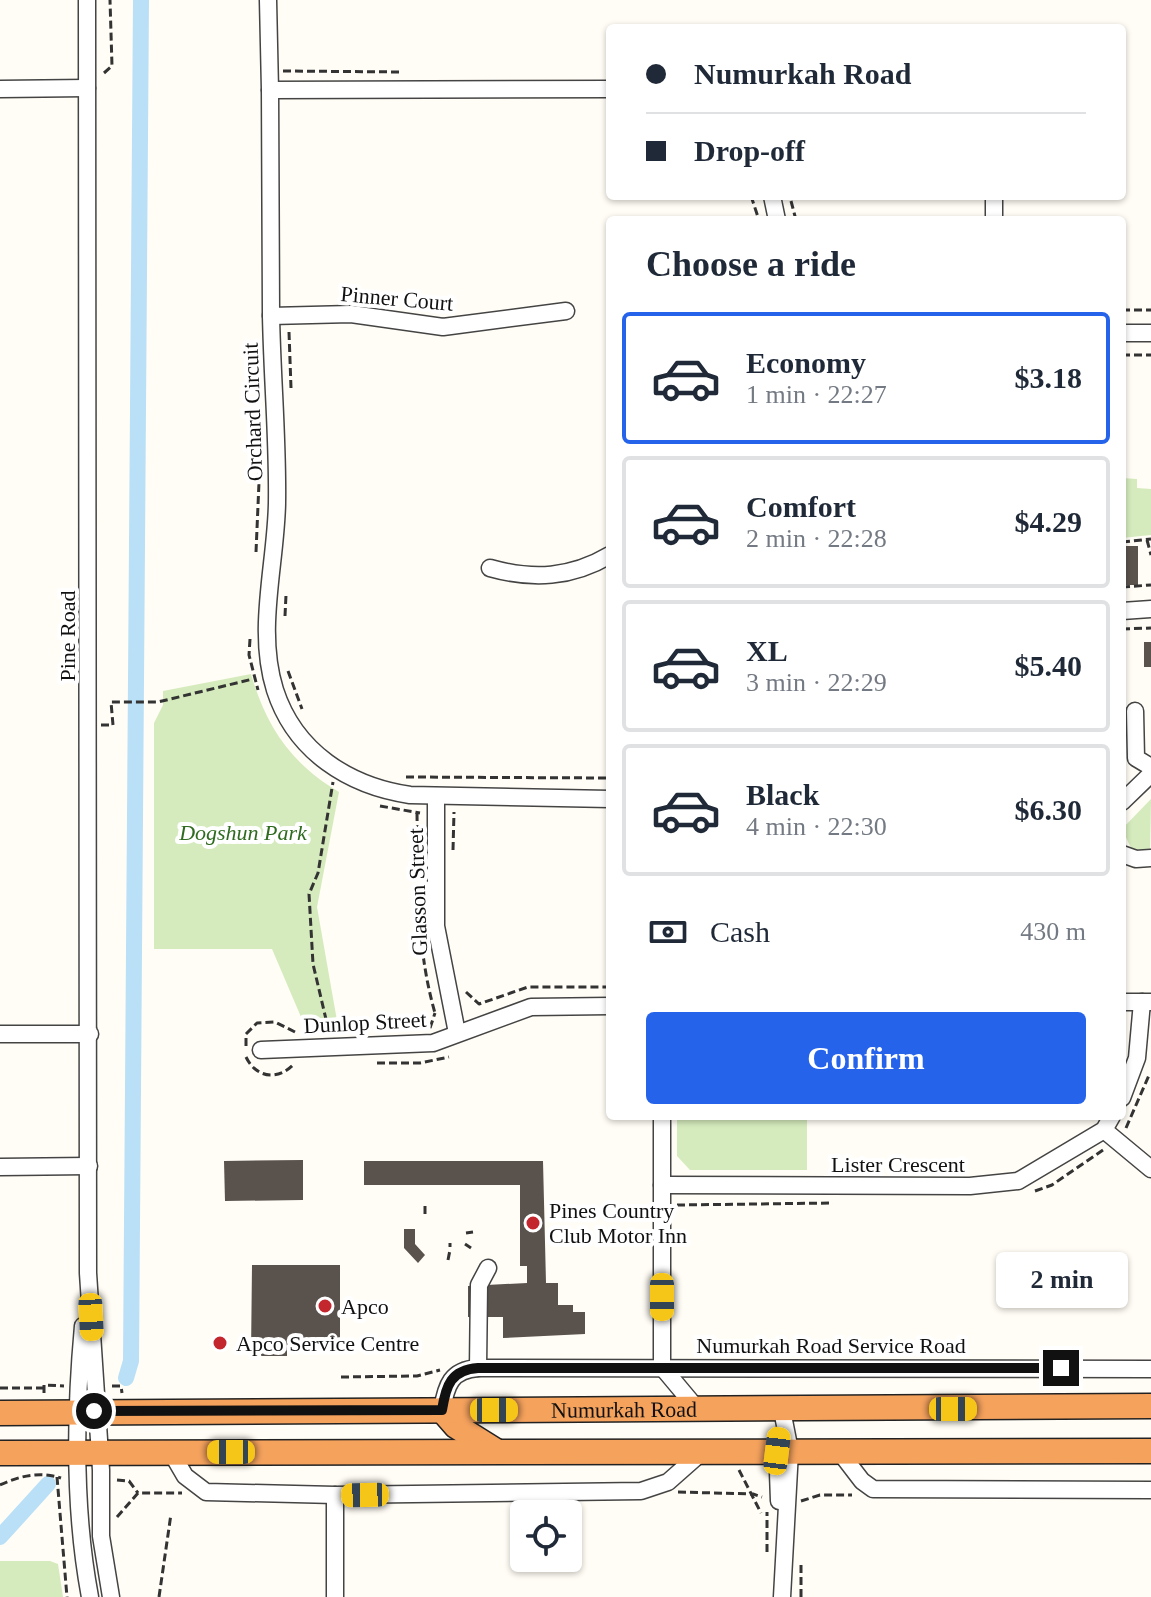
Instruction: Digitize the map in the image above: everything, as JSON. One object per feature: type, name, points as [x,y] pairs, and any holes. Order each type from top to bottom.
[{"type":"highway","name":"Numurkah Road","points":[[0,1413],[1151,1406]]},
{"type":"highway","points":[[442,1410],[456,1426],[498,1452]]},
{"type":"highway","name":"Numurkah Road","points":[[0,1453],[1151,1451]]},
{"type":"street","name":"Pine Road","points":[[87,0],[90,1034],[86,1412],[90,1452]]},
{"type":"street","name":"Orchard Circuit","points":[[268,0],[271,316],[277,504],[266,640],[271,674],[289,721],[336,779],[382,791],[436,804],[606,799]]},
{"type":"street","points":[[0,89],[87,88]]},
{"type":"street","points":[[270,90],[606,89]]},
{"type":"street","name":"Pinner Court","points":[[271,316],[351,314],[443,327],[566,311]]},
{"type":"street","points":[[1126,333],[1151,333]]},
{"type":"street","points":[[490,568],[516,575],[544,577],[567,573],[606,557]]},
{"type":"street","points":[[1126,611],[1151,609]]},
{"type":"street","points":[[1135,711],[1143,734],[1136,758],[1151,767]]},
{"type":"street","points":[[1126,798],[1151,774]]},
{"type":"street","name":"Glasson Street","points":[[436,804],[436,926],[457,1033]]},
{"type":"street","points":[[1126,855],[1136,859],[1151,858]]},
{"type":"street","points":[[1126,1002],[1147,1002],[1137,1058],[1126,1087]]},
{"type":"street","name":"Dunlop Street","points":[[261,1050],[433,1043],[531,1007],[606,1006]]},
{"type":"street","points":[[0,1034],[90,1034]]},
{"type":"street","points":[[662,1120],[662,1367],[698,1410]]},
{"type":"street","points":[[1108,1123],[1151,1169]]},
{"type":"street","name":"Lister Crescent","points":[[662,1185],[970,1186],[1018,1181],[1108,1123]]},
{"type":"street","points":[[0,1167],[89,1166]]},
{"type":"street","points":[[442,1410],[445,1388],[452,1377],[460,1371],[478,1368],[479,1285],[488,1268]]},
{"type":"street","name":"Numurkah Road Service Road","points":[[478,1368],[1151,1369]]},
{"type":"street","points":[[782,1410],[782,1597]]},
{"type":"street","points":[[839,1451],[862,1481],[873,1489],[1151,1490]]},
{"type":"street","points":[[90,1452],[111,1597]]},
{"type":"street","points":[[90,1452],[81,1538],[90,1597]]},
{"type":"street","points":[[171,1452],[185,1476],[206,1492],[335,1495],[641,1491],[668,1482],[702,1452]]},
{"type":"street","points":[[335,1495],[335,1597]]},
{"type":"street","points":[[81,1538],[101,1536]]},
{"type":"path","points":[[87,88],[112,66],[110,0]]},
{"type":"path","points":[[1126,310],[1151,310]]},
{"type":"path","points":[[288,315],[291,389]]},
{"type":"path","points":[[255,347],[258,405]]},
{"type":"path","points":[[1126,355],[1151,355]]},
{"type":"path","points":[[256,554],[262,447]]},
{"type":"path","points":[[1126,542],[1149,540],[1151,554]]},
{"type":"path","points":[[1126,587],[1151,585]]},
{"type":"path","points":[[284,620],[286,588]]},
{"type":"path","points":[[251,626],[249,655],[253,679],[261,696]]},
{"type":"path","points":[[1126,629],[1151,628]]},
{"type":"path","points":[[286,665],[303,711]]},
{"type":"path","points":[[89,719],[103,726],[113,725],[111,702],[158,702],[271,674]]},
{"type":"path","points":[[406,777],[606,778]]},
{"type":"path","points":[[336,779],[345,791]]},
{"type":"path","points":[[329,1032],[313,964],[309,894],[318,873],[336,779]]},
{"type":"path","points":[[373,803],[387,809],[436,804],[454,812],[453,857]]},
{"type":"path","points":[[464,987],[468,997],[479,1004],[528,987],[606,987]]},
{"type":"path","points":[[425,1206],[425,1217]]},
{"type":"path","points":[[466,1233],[473,1232]]},
{"type":"path","points":[[465,1244],[471,1248]]},
{"type":"path","points":[[448,1260],[450,1247]]},
{"type":"path","points":[[0,1388],[44,1388]]},
{"type":"path","points":[[57,1476],[67,1597]]},
{"type":"path","points":[[101,1536],[113,1531],[120,1510],[138,1493],[206,1492]]},
{"type":"path","points":[[159,1597],[171,1514]]},
{"type":"green space","points":[[1126,478],[1137,479],[1137,488],[1151,489],[1151,535],[1126,538]]},
{"type":"green space","name":"Dogshun Park","points":[[251,674],[264,710],[283,742],[307,769],[339,792],[317,907],[339,1032],[307,1031],[272,949],[154,949],[154,723],[163,705],[163,691]]},
{"type":"green space","points":[[1151,799],[1150,853],[1131,848],[1126,837],[1126,825]]},
{"type":"green space","points":[[677,1120],[807,1120],[807,1170],[690,1170],[677,1156]]},
{"type":"green space","points":[[0,1561],[50,1561],[58,1564],[63,1597],[0,1597]]},
{"type":"building","points":[[1126,546],[1138,546],[1138,585],[1126,585]]},
{"type":"building","points":[[1144,642],[1151,642],[1151,667],[1144,667]]},
{"type":"building","points":[[303,1160],[303,1200],[225,1201],[224,1161]]},
{"type":"building","name":"Pines Country Club Motor Inn","points":[[364,1161],[543,1161],[546,1283],[558,1283],[558,1305],[573,1305],[573,1312],[585,1312],[585,1334],[503,1338],[503,1317],[468,1317],[468,1286],[527,1283],[527,1266],[520,1266],[520,1185],[364,1185]]},
{"type":"building","points":[[404,1229],[415,1229],[415,1244],[425,1255],[418,1263],[404,1248]]},
{"type":"building","points":[[252,1265],[340,1265],[340,1347],[287,1346],[287,1356],[251,1356]]},
{"type":"waterway","points":[[126,1378],[131,1361],[141,0]]},
{"type":"waterway","points":[[0,1537],[48,1484]]},
{"type":"place","name":"Pines Country Club Motor Inn","points":[[533,1223]]},
{"type":"place","name":"Apco","points":[[325,1306]]},
{"type":"place","name":"Apco Service Centre","points":[[220,1343]]},
{"type":"route","points":[[94,1411],[442,1410],[445,1388],[452,1377],[460,1371],[478,1368],[1061,1368]]}]
